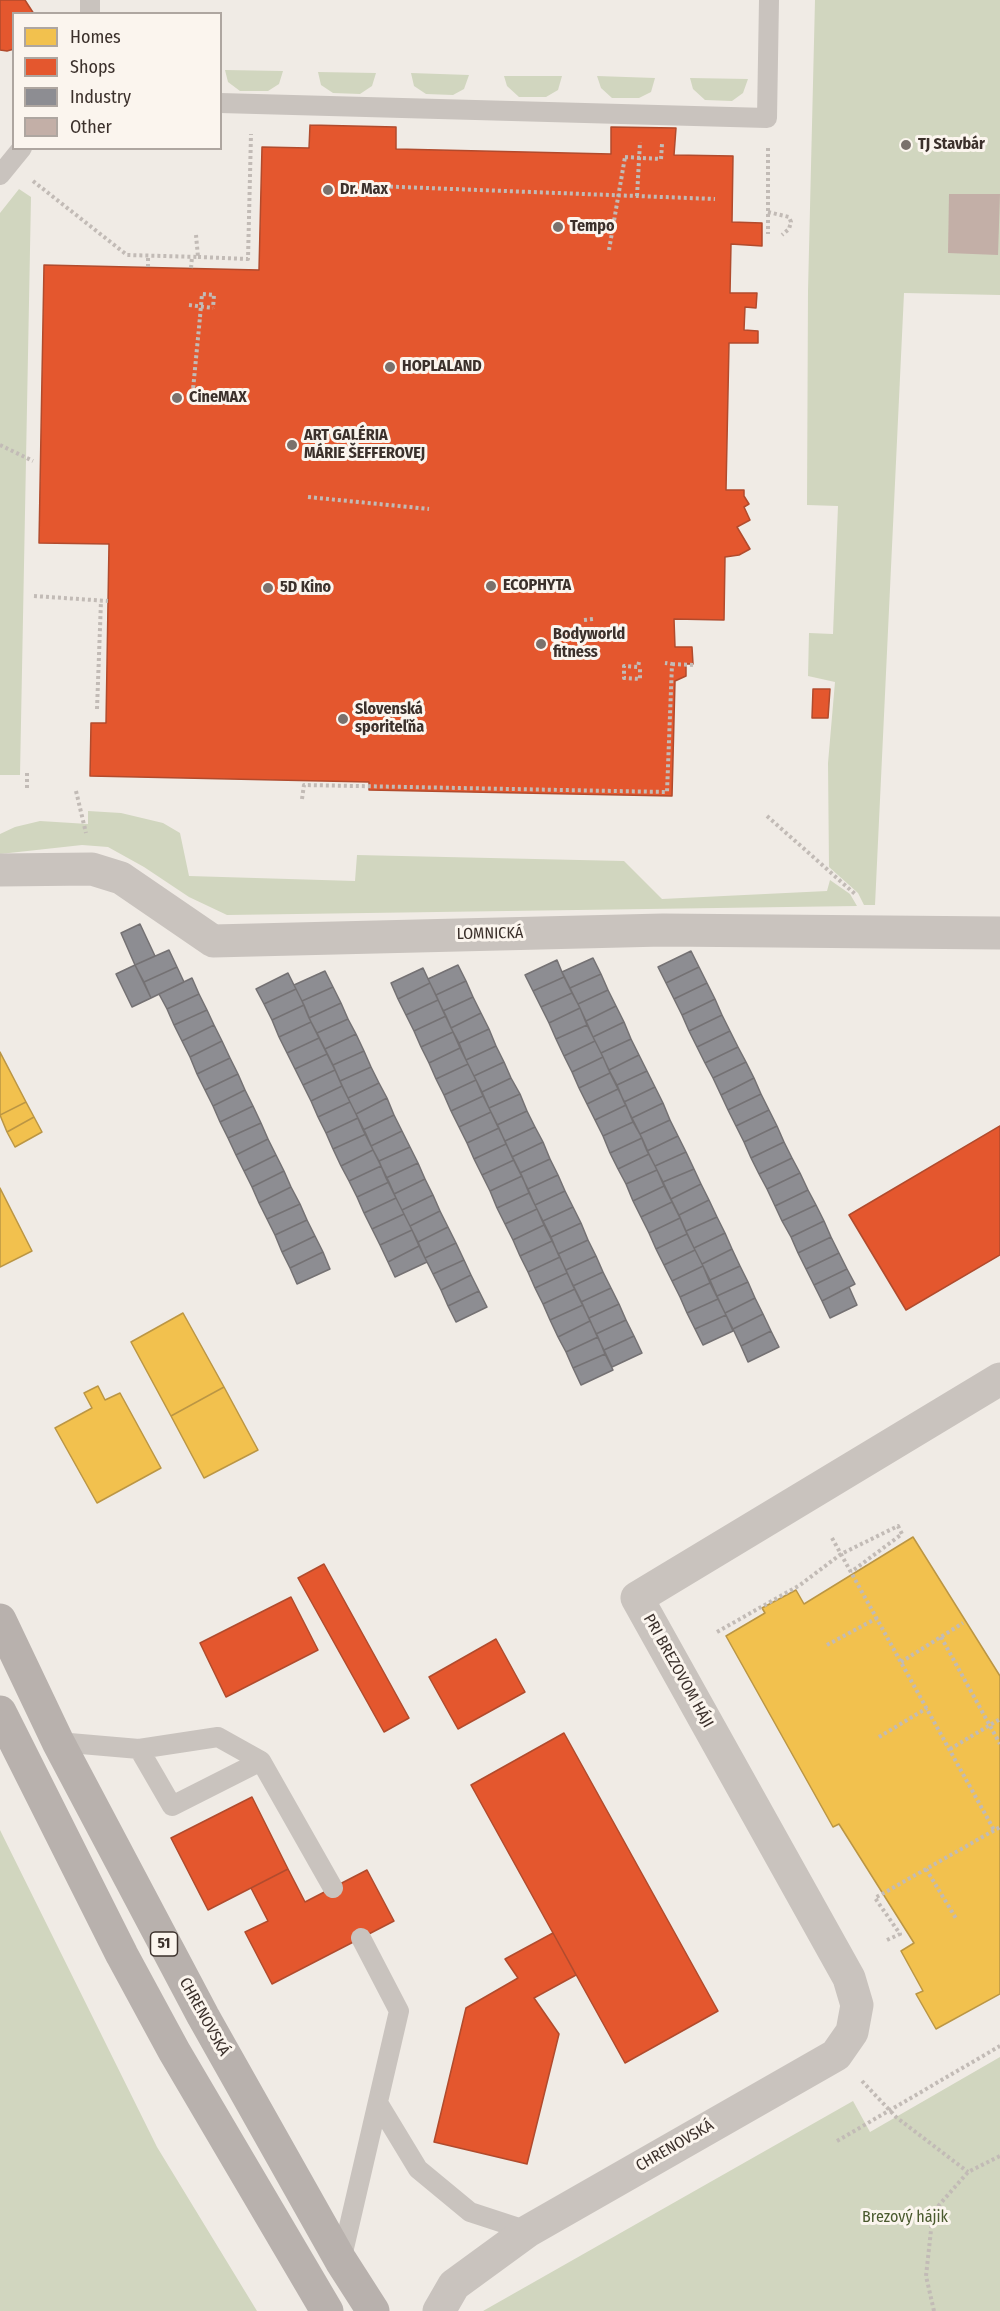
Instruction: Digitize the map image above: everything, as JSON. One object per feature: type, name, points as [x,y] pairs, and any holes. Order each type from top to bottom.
[{"type":"main road","name":"CHRENOVSKÁ","points":[[0,1620],[58,1742],[203,2016],[341,2261],[373,2311]]},
{"type":"main road","name":"51","points":[[0,1712],[122,1954],[174,2050],[327,2311]]},
{"type":"street","name":"LOMNICKÁ","points":[[0,870],[92,869],[122,878],[213,941],[663,930],[1000,933]]},
{"type":"street","name":"PRI BREZOVOM HÁJI","points":[[836,2055],[852,2032],[857,2005],[849,1978],[637,1598],[1000,1379]]},
{"type":"street","name":"CHRENOVSKÁ","points":[[439,2311],[454,2285],[528,2231],[836,2055]]},
{"type":"lane","points":[[222,103],[767,118],[769,0]]},
{"type":"lane","points":[[0,175],[20,150]]},
{"type":"lane","points":[[58,1742],[139,1749],[218,1737],[261,1761],[333,1888]]},
{"type":"lane","points":[[139,1749],[172,1806],[261,1761]]},
{"type":"lane","points":[[341,2261],[399,2011],[361,1938]]},
{"type":"lane","points":[[378,2103],[418,2169],[470,2212],[528,2231]]},
{"type":"path","points":[[767,118],[768,234]]},
{"type":"path","points":[[33,181],[127,255],[248,259],[251,132]]},
{"type":"path","points":[[630,140],[640,141],[637,196]]},
{"type":"path","points":[[609,250],[625,157],[662,159]]},
{"type":"path","points":[[348,185],[715,199]]},
{"type":"path","points":[[768,212],[789,217],[791,222],[789,229],[782,235]]},
{"type":"path","points":[[196,236],[198,257]]},
{"type":"path","points":[[148,255],[148,267]]},
{"type":"path","points":[[191,268],[192,256]]},
{"type":"path","points":[[189,305],[213,308],[214,294],[202,294],[200,318],[192,400]]},
{"type":"path","points":[[0,445],[33,461]]},
{"type":"path","points":[[308,497],[429,509]]},
{"type":"path","points":[[34,596],[108,601]]},
{"type":"path","points":[[98,709],[101,601]]},
{"type":"path","points":[[584,620],[593,620]]},
{"type":"path","points":[[639,662],[638,667],[624,666],[624,678],[640,679],[640,669]]},
{"type":"path","points":[[665,663],[694,665]]},
{"type":"path","points":[[302,799],[304,785],[668,792],[672,664]]},
{"type":"path","points":[[27,773],[27,791]]},
{"type":"path","points":[[767,816],[858,896],[869,932]]},
{"type":"path","points":[[717,1632],[800,1585],[841,1554],[898,1526],[902,1534],[851,1572]]},
{"type":"path","points":[[832,1538],[994,1830]]},
{"type":"path","points":[[827,1645],[877,1618]]},
{"type":"path","points":[[901,1662],[963,1623]]},
{"type":"path","points":[[941,1637],[1000,1744]]},
{"type":"path","points":[[879,1737],[927,1708]]},
{"type":"path","points":[[950,1749],[1000,1719]]},
{"type":"path","points":[[887,1940],[900,1934],[875,1898],[1000,1827]]},
{"type":"path","points":[[926,1869],[957,1920]]},
{"type":"path","points":[[837,2141],[1000,2046]]},
{"type":"path","points":[[836,2055],[896,2117],[968,2172]]},
{"type":"path","points":[[934,2311],[926,2276],[933,2212],[968,2172],[1000,2156]]},
{"type":"green space","points":[[815,0],[1000,0],[1000,295],[904,293],[875,905],[864,905],[858,893],[829,867],[828,763],[835,682],[808,676],[809,633],[833,634],[838,506],[807,505],[808,291]]},
{"type":"green space","points":[[225,70],[283,71],[279,84],[268,91],[240,91],[228,82]]},
{"type":"green space","points":[[318,72],[376,73],[372,86],[360,94],[333,93],[321,85]]},
{"type":"green space","points":[[411,73],[469,75],[464,89],[453,95],[426,94],[414,86]]},
{"type":"green space","points":[[504,76],[562,76],[558,90],[546,97],[519,97],[507,86]]},
{"type":"green space","points":[[597,76],[655,78],[651,92],[639,98],[612,98],[601,88]]},
{"type":"green space","points":[[690,78],[748,79],[743,93],[732,101],[705,100],[693,89]]},
{"type":"green space","points":[[19,189],[31,197],[20,775],[0,775],[0,213]]},
{"type":"green space","points":[[88,811],[121,813],[163,823],[180,833],[189,876],[355,881],[357,855],[624,861],[662,899],[827,891],[830,880],[850,894],[857,906],[227,915],[189,897],[144,867],[108,847],[82,845],[0,854],[0,834],[15,827],[40,821],[88,824]]},
{"type":"green space","points":[[0,1830],[157,2147],[257,2311],[0,2311]]},
{"type":"green space","name":"Brezový hájik","points":[[1000,2057],[1000,2311],[483,2311],[853,2101],[870,2132]]},
{"type":"building: Homes","points":[[0,1052],[26,1102],[0,1115]]},
{"type":"building: Homes","points":[[26,1102],[34,1117],[7,1132],[0,1115]]},
{"type":"building: Homes","points":[[34,1117],[42,1132],[15,1147],[7,1132]]},
{"type":"building: Homes","points":[[0,1188],[32,1251],[0,1267]]},
{"type":"building: Homes","points":[[183,1313],[224,1387],[171,1416],[131,1342]]},
{"type":"building: Homes","points":[[98,1386],[105,1400],[120,1393],[161,1468],[97,1503],[55,1428],[92,1408],[84,1393]]},
{"type":"building: Homes","points":[[224,1387],[258,1450],[204,1478],[171,1416]]},
{"type":"building: Homes","points":[[913,1537],[1000,1676],[1000,1994],[936,2029],[916,1994],[923,1991],[901,1951],[914,1943],[839,1824],[833,1827],[726,1636],[765,1613],[762,1608],[796,1590],[804,1604]]},
{"type":"building: Shops","points":[[0,0],[25,0],[33,12],[12,12],[12,50],[0,50]]},
{"type":"building: Shops","points":[[310,125],[396,127],[396,149],[611,154],[611,127],[676,128],[674,155],[733,156],[732,222],[762,223],[762,246],[731,244],[730,293],[757,293],[756,308],[745,307],[744,330],[758,331],[758,343],[729,343],[726,490],[744,490],[744,496],[749,504],[744,507],[750,520],[737,527],[750,549],[739,555],[725,557],[724,620],[674,619],[675,647],[692,647],[693,664],[686,664],[686,676],[675,681],[672,796],[369,790],[369,782],[90,776],[91,723],[106,723],[109,544],[39,543],[44,265],[259,270],[262,147],[309,148]]},
{"type":"building: Shops","points":[[813,689],[830,689],[828,718],[812,718]]},
{"type":"building: Shops","points":[[1000,1126],[1000,1255],[906,1310],[849,1215]]},
{"type":"building: Shops","points":[[324,1564],[409,1718],[384,1732],[298,1578]]},
{"type":"building: Shops","points":[[291,1597],[318,1650],[226,1697],[200,1643]]},
{"type":"building: Shops","points":[[496,1639],[525,1692],[458,1729],[429,1677]]},
{"type":"building: Shops","points":[[564,1733],[718,2011],[625,2063],[471,1785]]},
{"type":"building: Shops","points":[[252,1797],[288,1869],[208,1910],[171,1838]]},
{"type":"building: Shops","points":[[288,1869],[305,1902],[367,1870],[394,1921],[272,1984],[245,1932],[268,1921],[251,1888]]},
{"type":"building: Shops","points":[[553,1933],[576,1975],[534,1998],[559,2034],[527,2164],[434,2142],[466,2008],[518,1978],[505,1959]]},
{"type":"building: Industry","points":[[140,924],[155,956],[135,965],[121,933]]},
{"type":"building: Industry","points":[[169,950],[177,967],[144,982],[135,965]]},
{"type":"building: Industry","points":[[691,951],[699,967],[666,983],[658,967]]},
{"type":"building: Industry","points":[[593,958],[601,974],[570,988],[562,972]]},
{"type":"building: Industry","points":[[557,960],[564,977],[533,991],[525,975]]},
{"type":"building: Industry","points":[[135,965],[151,998],[132,1007],[116,974]]},
{"type":"building: Industry","points":[[458,965],[466,981],[436,995],[428,979]]},
{"type":"building: Industry","points":[[177,967],[184,982],[151,998],[144,982]]},
{"type":"building: Industry","points":[[699,967],[707,983],[674,999],[666,983]]},
{"type":"building: Industry","points":[[423,968],[430,983],[398,999],[391,983]]},
{"type":"building: Industry","points":[[325,971],[333,987],[302,1001],[294,985]]},
{"type":"building: Industry","points":[[288,973],[296,989],[264,1004],[256,989]]},
{"type":"building: Industry","points":[[601,974],[608,990],[578,1004],[570,988]]},
{"type":"building: Industry","points":[[564,977],[572,993],[541,1007],[533,991]]},
{"type":"building: Industry","points":[[192,978],[199,994],[167,1009],[159,994]]},
{"type":"building: Industry","points":[[466,981],[473,997],[443,1011],[436,995]]},
{"type":"building: Industry","points":[[430,983],[438,1000],[406,1015],[398,999]]},
{"type":"building: Industry","points":[[707,983],[715,999],[682,1015],[674,999]]},
{"type":"building: Industry","points":[[333,987],[341,1003],[309,1018],[302,1001]]},
{"type":"building: Industry","points":[[296,989],[304,1005],[272,1020],[264,1004]]},
{"type":"building: Industry","points":[[608,990],[616,1006],[586,1021],[578,1004]]},
{"type":"building: Industry","points":[[572,993],[580,1008],[549,1023],[541,1007]]},
{"type":"building: Industry","points":[[199,994],[207,1010],[174,1025],[167,1009]]},
{"type":"building: Industry","points":[[473,997],[481,1013],[451,1028],[443,1011]]},
{"type":"building: Industry","points":[[715,999],[722,1015],[689,1031],[682,1015]]},
{"type":"building: Industry","points":[[438,1000],[446,1016],[414,1031],[406,1015]]},
{"type":"building: Industry","points":[[341,1003],[348,1019],[317,1033],[309,1018]]},
{"type":"building: Industry","points":[[304,1005],[311,1022],[279,1037],[272,1020]]},
{"type":"building: Industry","points":[[616,1006],[624,1022],[593,1037],[586,1021]]},
{"type":"building: Industry","points":[[580,1008],[587,1025],[556,1039],[549,1023]]},
{"type":"building: Industry","points":[[207,1010],[214,1025],[182,1041],[174,1025]]},
{"type":"building: Industry","points":[[481,1013],[489,1029],[459,1043],[451,1028]]},
{"type":"building: Industry","points":[[722,1015],[730,1031],[697,1047],[689,1031]]},
{"type":"building: Industry","points":[[446,1016],[453,1032],[421,1047],[414,1031]]},
{"type":"building: Industry","points":[[348,1019],[356,1034],[325,1049],[317,1033]]},
{"type":"building: Industry","points":[[311,1022],[319,1038],[287,1053],[279,1037]]},
{"type":"building: Industry","points":[[624,1022],[631,1039],[601,1053],[593,1037]]},
{"type":"building: Industry","points":[[214,1025],[222,1041],[190,1057],[182,1041]]},
{"type":"building: Industry","points":[[587,1025],[595,1041],[564,1056],[556,1039]]},
{"type":"building: Industry","points":[[489,1029],[496,1046],[466,1060],[459,1043]]},
{"type":"building: Industry","points":[[730,1031],[738,1047],[705,1063],[697,1047]]},
{"type":"building: Industry","points":[[453,1032],[460,1048],[429,1063],[421,1047]]},
{"type":"building: Industry","points":[[356,1034],[364,1051],[333,1065],[325,1049]]},
{"type":"building: Industry","points":[[319,1038],[327,1054],[295,1069],[287,1053]]},
{"type":"building: Industry","points":[[631,1039],[639,1055],[609,1070],[601,1053]]},
{"type":"building: Industry","points":[[222,1041],[230,1058],[197,1074],[190,1057]]},
{"type":"building: Industry","points":[[595,1041],[603,1057],[572,1072],[564,1056]]},
{"type":"building: Industry","points":[[496,1046],[504,1062],[474,1076],[466,1060]]},
{"type":"building: Industry","points":[[738,1047],[746,1062],[713,1078],[705,1063]]},
{"type":"building: Industry","points":[[460,1048],[468,1064],[436,1079],[429,1063]]},
{"type":"building: Industry","points":[[364,1051],[371,1067],[340,1081],[333,1065]]},
{"type":"building: Industry","points":[[327,1054],[335,1070],[303,1085],[295,1069]]},
{"type":"building: Industry","points":[[639,1055],[647,1071],[617,1085],[609,1070]]},
{"type":"building: Industry","points":[[603,1057],[610,1073],[579,1088],[572,1072]]},
{"type":"building: Industry","points":[[230,1058],[238,1074],[205,1090],[197,1074]]},
{"type":"building: Industry","points":[[504,1062],[511,1078],[482,1092],[474,1076]]},
{"type":"building: Industry","points":[[746,1062],[754,1078],[721,1095],[713,1078]]},
{"type":"building: Industry","points":[[468,1064],[476,1080],[444,1095],[436,1079]]},
{"type":"building: Industry","points":[[371,1067],[379,1083],[348,1098],[340,1081]]},
{"type":"building: Industry","points":[[335,1070],[342,1086],[311,1101],[303,1085]]},
{"type":"building: Industry","points":[[647,1071],[655,1087],[624,1102],[617,1085]]},
{"type":"building: Industry","points":[[610,1073],[618,1089],[587,1104],[579,1088]]},
{"type":"building: Industry","points":[[238,1074],[245,1090],[213,1106],[205,1090]]},
{"type":"building: Industry","points":[[511,1078],[520,1094],[489,1108],[482,1092]]},
{"type":"building: Industry","points":[[754,1078],[761,1094],[728,1110],[721,1095]]},
{"type":"building: Industry","points":[[476,1080],[483,1096],[451,1111],[444,1095]]},
{"type":"building: Industry","points":[[379,1083],[387,1098],[356,1114],[348,1098]]},
{"type":"building: Industry","points":[[342,1086],[350,1102],[318,1117],[311,1101]]},
{"type":"building: Industry","points":[[655,1087],[663,1103],[632,1118],[624,1102]]},
{"type":"building: Industry","points":[[618,1089],[626,1105],[595,1120],[587,1104]]},
{"type":"building: Industry","points":[[245,1090],[253,1106],[220,1122],[213,1106]]},
{"type":"building: Industry","points":[[520,1094],[527,1111],[497,1125],[489,1108]]},
{"type":"building: Industry","points":[[761,1094],[769,1110],[736,1126],[728,1110]]},
{"type":"building: Industry","points":[[483,1096],[491,1112],[459,1127],[451,1111]]},
{"type":"building: Industry","points":[[387,1098],[394,1115],[363,1130],[356,1114]]},
{"type":"building: Industry","points":[[350,1102],[358,1118],[326,1133],[318,1117]]},
{"type":"building: Industry","points":[[663,1103],[670,1120],[640,1134],[632,1118]]},
{"type":"building: Industry","points":[[626,1105],[633,1122],[603,1136],[595,1120]]},
{"type":"building: Industry","points":[[253,1106],[261,1123],[228,1138],[220,1122]]},
{"type":"building: Industry","points":[[769,1110],[777,1126],[744,1142],[736,1126]]},
{"type":"building: Industry","points":[[527,1111],[535,1127],[505,1141],[497,1125]]},
{"type":"building: Industry","points":[[491,1112],[499,1128],[467,1143],[459,1127]]},
{"type":"building: Industry","points":[[394,1115],[402,1131],[371,1146],[363,1130]]},
{"type":"building: Industry","points":[[358,1118],[366,1134],[333,1149],[326,1133]]},
{"type":"building: Industry","points":[[670,1120],[678,1136],[647,1151],[640,1134]]},
{"type":"building: Industry","points":[[633,1122],[642,1138],[610,1153],[603,1136]]},
{"type":"building: Industry","points":[[261,1123],[268,1139],[236,1155],[228,1138]]},
{"type":"building: Industry","points":[[777,1126],[784,1142],[751,1158],[744,1142]]},
{"type":"building: Industry","points":[[535,1127],[543,1142],[512,1157],[505,1141]]},
{"type":"building: Industry","points":[[499,1128],[506,1144],[474,1159],[467,1143]]},
{"type":"building: Industry","points":[[402,1131],[410,1147],[379,1161],[371,1146]]},
{"type":"building: Industry","points":[[366,1134],[373,1150],[341,1166],[333,1149]]},
{"type":"building: Industry","points":[[678,1136],[686,1152],[655,1166],[647,1151]]},
{"type":"building: Industry","points":[[642,1138],[649,1154],[618,1169],[610,1153]]},
{"type":"building: Industry","points":[[268,1139],[276,1155],[244,1171],[236,1155]]},
{"type":"building: Industry","points":[[543,1142],[550,1159],[520,1173],[512,1157]]},
{"type":"building: Industry","points":[[784,1142],[792,1158],[759,1174],[751,1158]]},
{"type":"building: Industry","points":[[506,1144],[514,1160],[482,1175],[474,1159]]},
{"type":"building: Industry","points":[[410,1147],[418,1163],[386,1178],[379,1161]]},
{"type":"building: Industry","points":[[373,1150],[381,1166],[349,1181],[341,1166]]},
{"type":"building: Industry","points":[[686,1152],[694,1169],[663,1182],[655,1166]]},
{"type":"building: Industry","points":[[649,1154],[657,1170],[626,1184],[618,1169]]},
{"type":"building: Industry","points":[[276,1155],[284,1171],[252,1187],[244,1171]]},
{"type":"building: Industry","points":[[792,1158],[800,1173],[767,1189],[759,1174]]},
{"type":"building: Industry","points":[[550,1159],[558,1175],[528,1189],[520,1173]]},
{"type":"building: Industry","points":[[514,1160],[522,1176],[490,1191],[482,1175]]},
{"type":"building: Industry","points":[[418,1163],[425,1179],[394,1194],[386,1178]]},
{"type":"building: Industry","points":[[381,1166],[389,1182],[357,1197],[349,1181]]},
{"type":"building: Industry","points":[[694,1169],[701,1184],[671,1199],[663,1182]]},
{"type":"building: Industry","points":[[657,1170],[664,1186],[633,1201],[626,1184]]},
{"type":"building: Industry","points":[[284,1171],[291,1187],[259,1203],[252,1187]]},
{"type":"building: Industry","points":[[800,1173],[808,1190],[775,1206],[767,1189]]},
{"type":"building: Industry","points":[[558,1175],[565,1191],[535,1205],[528,1189]]},
{"type":"building: Industry","points":[[522,1176],[529,1193],[497,1208],[490,1191]]},
{"type":"building: Industry","points":[[425,1179],[433,1195],[402,1210],[394,1194]]},
{"type":"building: Industry","points":[[389,1182],[396,1198],[364,1213],[357,1197]]},
{"type":"building: Industry","points":[[701,1184],[709,1200],[679,1215],[671,1199]]},
{"type":"building: Industry","points":[[664,1186],[672,1202],[641,1217],[633,1201]]},
{"type":"building: Industry","points":[[291,1187],[300,1204],[267,1219],[259,1203]]},
{"type":"building: Industry","points":[[808,1190],[816,1205],[782,1221],[775,1206]]},
{"type":"building: Industry","points":[[565,1191],[573,1207],[543,1221],[535,1205]]},
{"type":"building: Industry","points":[[529,1193],[537,1209],[505,1224],[497,1208]]},
{"type":"building: Industry","points":[[433,1195],[440,1211],[410,1226],[402,1210]]},
{"type":"building: Industry","points":[[396,1198],[404,1214],[372,1229],[364,1213]]},
{"type":"building: Industry","points":[[709,1200],[717,1217],[686,1231],[679,1215]]},
{"type":"building: Industry","points":[[672,1202],[680,1218],[649,1233],[641,1217]]},
{"type":"building: Industry","points":[[300,1204],[307,1220],[275,1235],[267,1219]]},
{"type":"building: Industry","points":[[816,1205],[824,1221],[791,1237],[782,1221]]},
{"type":"building: Industry","points":[[573,1207],[581,1223],[551,1237],[543,1221]]},
{"type":"building: Industry","points":[[537,1209],[544,1225],[513,1240],[505,1224]]},
{"type":"building: Industry","points":[[440,1211],[448,1227],[418,1242],[410,1226]]},
{"type":"building: Industry","points":[[404,1214],[412,1230],[380,1245],[372,1229]]},
{"type":"building: Industry","points":[[717,1217],[725,1233],[694,1248],[686,1231]]},
{"type":"building: Industry","points":[[680,1218],[687,1234],[656,1249],[649,1233]]},
{"type":"building: Industry","points":[[307,1220],[315,1236],[282,1252],[275,1235]]},
{"type":"building: Industry","points":[[824,1221],[831,1237],[798,1253],[791,1237]]},
{"type":"building: Industry","points":[[581,1223],[588,1240],[558,1254],[551,1237]]},
{"type":"building: Industry","points":[[544,1225],[552,1241],[520,1256],[513,1240]]},
{"type":"building: Industry","points":[[448,1227],[456,1243],[425,1258],[418,1242]]},
{"type":"building: Industry","points":[[412,1230],[419,1246],[388,1262],[380,1245]]},
{"type":"building: Industry","points":[[725,1233],[732,1249],[702,1264],[694,1248]]},
{"type":"building: Industry","points":[[687,1234],[695,1250],[664,1265],[656,1249]]},
{"type":"building: Industry","points":[[315,1236],[323,1252],[290,1268],[282,1252]]},
{"type":"building: Industry","points":[[831,1237],[839,1253],[806,1269],[798,1253]]},
{"type":"building: Industry","points":[[588,1240],[596,1256],[566,1270],[558,1254]]},
{"type":"building: Industry","points":[[552,1241],[560,1257],[528,1272],[520,1256]]},
{"type":"building: Industry","points":[[456,1243],[464,1260],[433,1274],[425,1258]]},
{"type":"building: Industry","points":[[419,1246],[427,1262],[395,1277],[388,1262]]},
{"type":"building: Industry","points":[[732,1249],[740,1266],[710,1280],[702,1264]]},
{"type":"building: Industry","points":[[695,1250],[703,1266],[672,1281],[664,1265]]},
{"type":"building: Industry","points":[[323,1252],[330,1269],[297,1284],[290,1268]]},
{"type":"building: Industry","points":[[839,1253],[847,1269],[814,1285],[806,1269]]},
{"type":"building: Industry","points":[[596,1256],[603,1272],[573,1286],[566,1270]]},
{"type":"building: Industry","points":[[560,1257],[567,1273],[535,1288],[528,1272]]},
{"type":"building: Industry","points":[[464,1260],[471,1275],[441,1290],[433,1274]]},
{"type":"building: Industry","points":[[703,1266],[710,1283],[680,1297],[672,1281]]},
{"type":"building: Industry","points":[[740,1266],[748,1282],[717,1296],[710,1280]]},
{"type":"building: Industry","points":[[847,1269],[855,1284],[822,1301],[814,1285]]},
{"type":"building: Industry","points":[[603,1272],[611,1288],[581,1302],[573,1286]]},
{"type":"building: Industry","points":[[567,1273],[575,1289],[543,1304],[535,1288]]},
{"type":"building: Industry","points":[[471,1275],[479,1291],[448,1306],[441,1290]]},
{"type":"building: Industry","points":[[748,1282],[755,1298],[725,1313],[717,1296]]},
{"type":"building: Industry","points":[[710,1283],[718,1299],[687,1313],[680,1297]]},
{"type":"building: Industry","points":[[849,1287],[857,1305],[830,1318],[822,1301]]},
{"type":"building: Industry","points":[[611,1288],[619,1304],[589,1318],[581,1302]]},
{"type":"building: Industry","points":[[575,1289],[583,1305],[550,1320],[543,1304]]},
{"type":"building: Industry","points":[[479,1291],[487,1307],[456,1322],[448,1306]]},
{"type":"building: Industry","points":[[755,1298],[763,1314],[733,1329],[725,1313]]},
{"type":"building: Industry","points":[[718,1299],[726,1315],[695,1329],[687,1313]]},
{"type":"building: Industry","points":[[619,1304],[626,1320],[596,1334],[589,1318]]},
{"type":"building: Industry","points":[[583,1305],[590,1321],[558,1337],[550,1320]]},
{"type":"building: Industry","points":[[763,1314],[771,1331],[741,1346],[733,1329]]},
{"type":"building: Industry","points":[[726,1315],[733,1331],[703,1345],[695,1329]]},
{"type":"building: Industry","points":[[626,1320],[634,1336],[604,1350],[596,1334]]},
{"type":"building: Industry","points":[[590,1321],[598,1337],[566,1352],[558,1337]]},
{"type":"building: Industry","points":[[771,1331],[779,1347],[748,1362],[741,1346]]},
{"type":"building: Industry","points":[[634,1336],[642,1353],[612,1367],[604,1350]]},
{"type":"building: Industry","points":[[598,1337],[605,1354],[573,1368],[566,1352]]},
{"type":"building: Industry","points":[[605,1354],[613,1370],[581,1385],[573,1368]]},
{"type":"building: Other","points":[[949,194],[1000,194],[998,255],[948,253]]},
{"type":"place","name":"TJ Stavbár","points":[[906,145]]},
{"type":"place","name":"Dr. Max","points":[[328,190]]},
{"type":"place","name":"Tempo","points":[[558,227]]},
{"type":"place","name":"HOPLALAND","points":[[390,367]]},
{"type":"place","name":"CineMAX","points":[[177,398]]},
{"type":"place","name":"ART GALÉRIA MÁRIE ŠEFFEROVEJ","points":[[292,445]]},
{"type":"place","name":"ECOPHYTA","points":[[491,586]]},
{"type":"place","name":"5D Kino","points":[[268,588]]},
{"type":"place","name":"Bodyworld fitness","points":[[541,644]]},
{"type":"place","name":"Slovenská sporiteľňa","points":[[343,719]]}]
